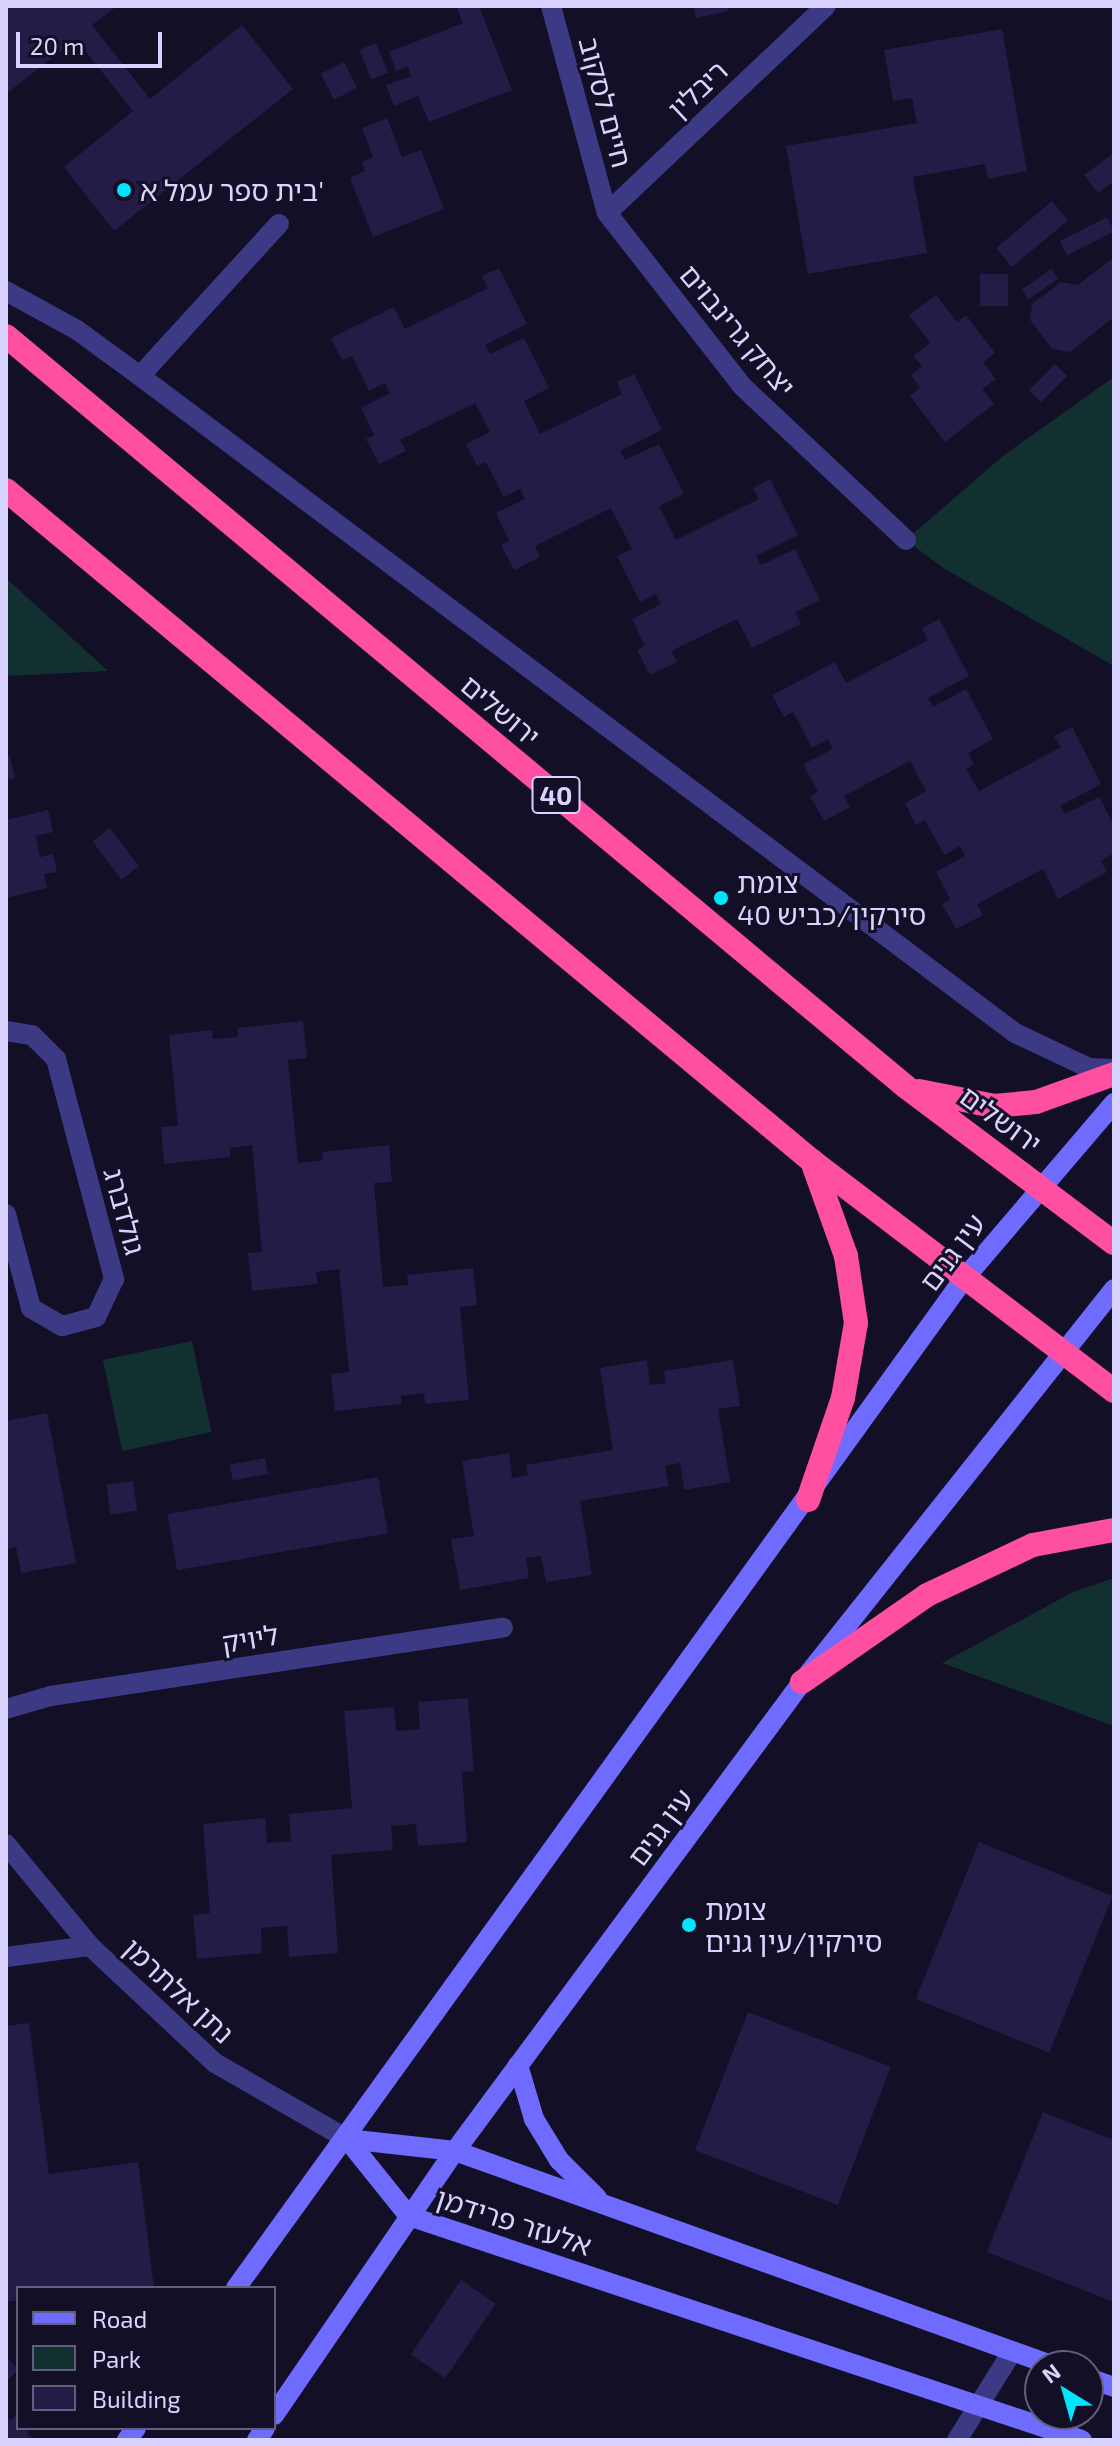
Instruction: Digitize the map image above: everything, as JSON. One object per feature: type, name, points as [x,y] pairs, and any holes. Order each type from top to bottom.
[{"type":"highway","name":"ירושלים","points":[[6,336],[906,1087],[1114,1243]]},
{"type":"highway","points":[[6,490],[812,1161],[963,1280],[1114,1391]]},
{"type":"highway","points":[[906,1087],[994,1106],[1036,1102],[1114,1071]]},
{"type":"highway","points":[[808,1500],[843,1398],[856,1323],[846,1256],[812,1161]]},
{"type":"highway","points":[[802,1682],[927,1595],[1033,1545],[1114,1530]]},
{"type":"main road","name":"עין גנים","points":[[237,2286],[808,1500],[963,1280],[1114,1103]]},
{"type":"main road","name":"עין גנים","points":[[276,2412],[455,2151],[802,1682],[1061,1351],[1114,1289]]},
{"type":"main road","points":[[518,2065],[534,2119],[559,2160],[603,2204]]},
{"type":"main road","name":"אלעזר פרידמן","points":[[347,2139],[455,2151],[1024,2356]]},
{"type":"main road","name":"אלעזר פרידמן","points":[[347,2139],[409,2216],[982,2404],[1082,2440]]},
{"type":"street","name":"חיים לסקוב","points":[[551,6],[607,213]]},
{"type":"street","name":"ריבלין","points":[[607,213],[826,6]]},
{"type":"street","name":"יצחק גרינבוים","points":[[607,213],[742,386],[906,540]]},
{"type":"street","points":[[140,376],[279,224]]},
{"type":"street","points":[[6,291],[77,330],[140,376],[1015,1033],[1089,1068],[1114,1071]]},
{"type":"street","name":"גולדברג","points":[[6,1031],[32,1035],[56,1059],[114,1279],[96,1317],[62,1326],[31,1308],[6,1214]]},
{"type":"street","name":"ליויק","points":[[6,1709],[51,1696],[503,1628]]},
{"type":"street","name":"נתן אלתרמן","points":[[6,1844],[90,1946],[215,2063],[347,2139]]},
{"type":"street","points":[[6,1957],[90,1946]]},
{"type":"street","points":[[957,2440],[1012,2352]]},
{"type":"green space","points":[[1114,377],[1114,666],[943,568],[906,540],[1004,455]]},
{"type":"green space","points":[[6,578],[108,671],[6,676]]},
{"type":"green space","points":[[192,1341],[211,1432],[122,1451],[103,1360]]},
{"type":"green space","points":[[1114,1578],[1114,1726],[942,1663],[1073,1592]]},
{"type":"building","points":[[6,6],[117,6],[92,25],[150,99],[242,25],[293,89],[114,231],[64,167],[133,111],[76,39],[6,94]]},
{"type":"building","points":[[456,6],[479,6],[512,90],[429,122],[418,96],[394,106],[386,85],[411,76],[408,66],[396,71],[389,52],[463,23]]},
{"type":"building","points":[[694,6],[728,6],[729,11],[696,18]]},
{"type":"building","points":[[1002,29],[1027,171],[988,179],[985,164],[913,177],[927,253],[808,274],[786,146],[917,123],[912,98],[893,101],[884,50]]},
{"type":"building","points":[[376,43],[388,73],[371,79],[359,50]]},
{"type":"building","points":[[344,62],[357,88],[334,100],[321,74]]},
{"type":"building","points":[[387,118],[402,157],[421,150],[444,209],[373,237],[350,178],[365,171],[362,162],[373,157],[362,128]]},
{"type":"building","points":[[1114,153],[1114,181],[1098,193],[1084,175]]},
{"type":"building","points":[[1052,201],[1068,220],[1012,267],[996,248]]},
{"type":"building","points":[[1107,217],[1114,231],[1067,255],[1060,241]]},
{"type":"building","points":[[1114,257],[1114,317],[1070,352],[1052,349],[1030,320],[1032,304],[1061,282],[1078,285]]},
{"type":"building","points":[[499,268],[527,324],[485,345],[490,354],[524,338],[549,388],[524,401],[540,434],[622,394],[617,382],[634,374],[662,430],[620,451],[625,460],[659,444],[684,494],[659,506],[676,540],[759,499],[753,488],[770,479],[798,535],[756,556],[761,565],[795,549],[820,600],[795,612],[801,624],[752,648],[737,619],[671,651],[677,662],[650,675],[637,650],[645,646],[632,619],[661,604],[656,594],[640,602],[617,556],[632,549],[611,508],[535,546],[540,557],[514,570],[501,545],[509,541],[496,513],[525,499],[520,489],[504,497],[486,462],[477,466],[466,444],[490,432],[475,403],[400,440],[406,451],[379,464],[366,439],[374,435],[361,408],[390,393],[385,383],[369,391],[352,356],[342,360],[331,338],[394,307],[405,329],[488,288],[482,276]]},
{"type":"building","points":[[1051,269],[1058,279],[1028,299],[1022,290]]},
{"type":"building","points":[[980,274],[1008,274],[1008,306],[980,306]]},
{"type":"building","points":[[936,295],[957,322],[966,315],[995,353],[983,362],[996,379],[982,389],[994,404],[945,442],[910,396],[920,387],[911,375],[922,366],[913,356],[930,343],[909,315]]},
{"type":"building","points":[[1055,364],[1067,376],[1041,402],[1029,390]]},
{"type":"building","points":[[939,619],[969,676],[928,698],[933,707],[966,689],[993,739],[968,753],[974,764],[966,769],[979,791],[1061,747],[1054,736],[1072,727],[1101,784],[1060,806],[1065,814],[1099,797],[1114,825],[1114,853],[1101,861],[1107,872],[1058,899],[1043,869],[977,904],[983,915],[956,929],[942,904],[950,899],[936,872],[965,856],[960,846],[944,855],[925,820],[916,825],[905,803],[926,791],[910,761],[844,796],[850,807],[824,821],[810,796],[818,792],[803,764],[833,749],[828,739],[812,748],[793,712],[784,717],[772,695],[835,662],[846,683],[928,640],[922,628]]},
{"type":"building","points":[[10,756],[15,778],[6,780],[6,757]]},
{"type":"building","points":[[48,810],[53,832],[36,836],[40,857],[53,854],[57,872],[44,874],[47,888],[6,898],[6,820]]},
{"type":"building","points":[[110,828],[139,866],[121,880],[92,841]]},
{"type":"building","points":[[303,1021],[307,1058],[288,1060],[298,1163],[323,1160],[322,1152],[389,1145],[392,1182],[374,1183],[383,1287],[408,1285],[407,1275],[473,1268],[477,1305],[460,1307],[469,1400],[425,1404],[424,1393],[401,1396],[401,1404],[335,1411],[331,1374],[349,1372],[339,1269],[316,1272],[318,1284],[252,1291],[248,1253],[262,1252],[252,1145],[230,1148],[230,1157],[164,1164],[161,1127],[178,1126],[169,1035],[212,1030],[213,1039],[238,1037],[237,1028]]},
{"type":"building","points":[[647,1360],[650,1385],[666,1383],[664,1371],[733,1360],[740,1406],[718,1409],[730,1482],[684,1490],[680,1463],[665,1466],[669,1486],[580,1501],[592,1575],[546,1582],[541,1556],[526,1558],[529,1578],[460,1590],[451,1539],[474,1536],[462,1461],[509,1453],[512,1478],[528,1475],[526,1465],[613,1450],[600,1368]]},
{"type":"building","points":[[47,1413],[76,1563],[21,1573],[16,1547],[6,1549],[6,1421]]},
{"type":"building","points":[[265,1458],[268,1474],[233,1481],[230,1465]]},
{"type":"building","points":[[378,1477],[388,1533],[177,1570],[167,1514]]},
{"type":"building","points":[[133,1481],[137,1511],[110,1514],[106,1485]]},
{"type":"building","points":[[468,1698],[474,1771],[462,1772],[467,1842],[418,1846],[416,1824],[391,1826],[393,1850],[331,1855],[338,1953],[289,1957],[287,1926],[261,1928],[262,1953],[197,1959],[193,1915],[210,1913],[203,1824],[265,1818],[267,1843],[291,1841],[289,1814],[352,1808],[344,1711],[394,1707],[396,1731],[420,1729],[418,1702]]},
{"type":"building","points":[[979,1842],[1113,1896],[1049,2053],[916,1999]]},
{"type":"building","points":[[748,2012],[891,2067],[838,2205],[695,2150]]},
{"type":"building","points":[[29,2023],[49,2174],[138,2162],[154,2286],[16,2286],[16,2300],[6,2302],[6,2026]]},
{"type":"building","points":[[1043,2112],[1114,2140],[1114,2302],[987,2252]]},
{"type":"building","points":[[461,2280],[496,2303],[445,2378],[411,2355]]},
{"type":"building","points":[[6,2356],[16,2372],[6,2382]]},
{"type":"building","points":[[16,2414],[16,2430],[30,2430],[27,2434],[35,2440],[6,2440],[6,2417],[11,2420]]},
{"type":"place","name":"בית ספר עמל א'","points":[[124,190]]},
{"type":"place","name":"צומת סירקין/כביש 40","points":[[721,898]]},
{"type":"place","name":"צומת סירקין/עין גנים","points":[[689,1925]]}]
